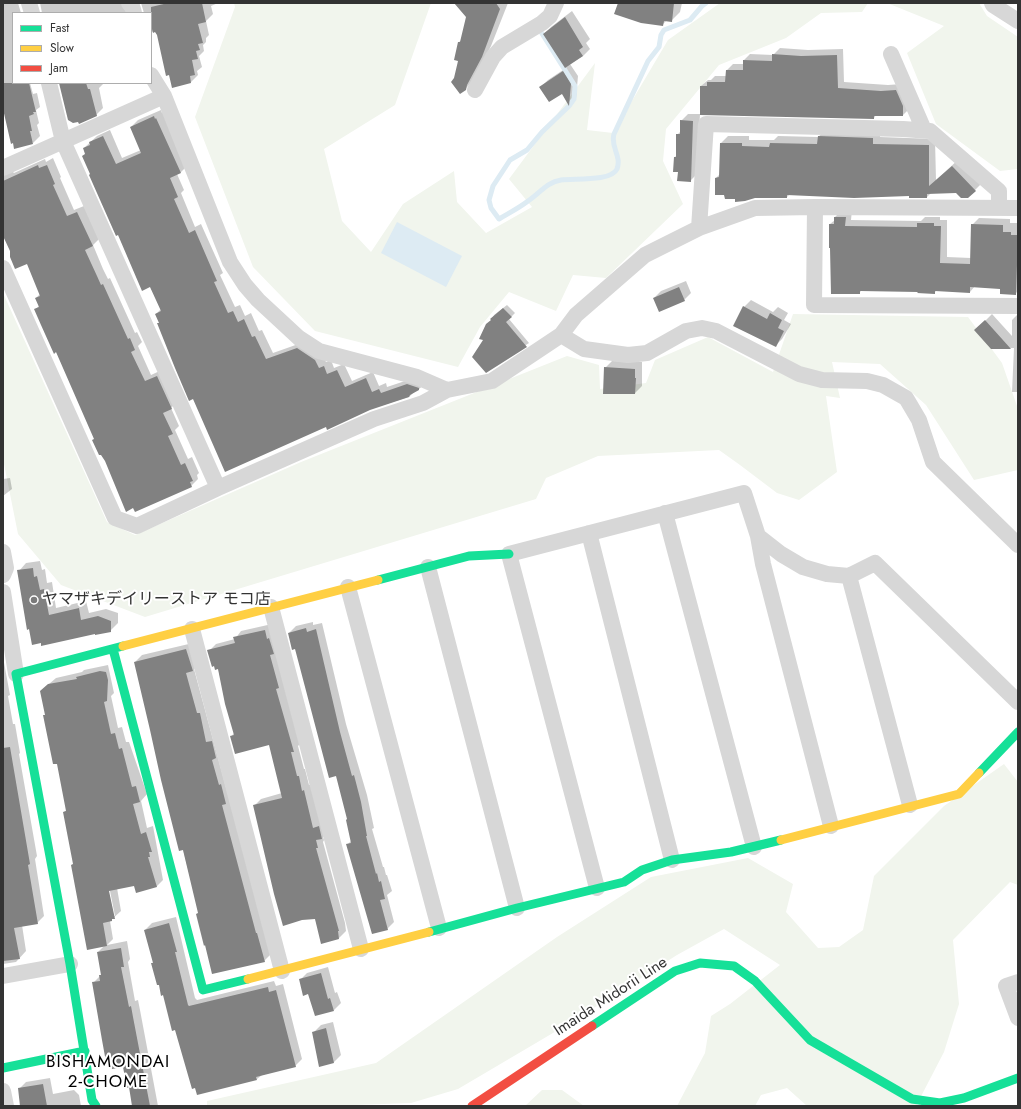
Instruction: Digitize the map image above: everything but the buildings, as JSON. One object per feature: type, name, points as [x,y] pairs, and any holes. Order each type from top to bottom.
[{"type":"street","points":[[475,90],[493,57],[502,47],[542,23],[550,16],[556,3]]},
{"type":"street","points":[[992,3],[1018,21]]},
{"type":"street","points":[[891,54],[924,130]]},
{"type":"street","points":[[152,77],[164,96],[230,262],[245,286],[258,300],[299,338],[319,351],[417,377],[447,390]]},
{"type":"street","points":[[49,84],[63,141],[218,488]]},
{"type":"street","points":[[3,168],[164,96]]},
{"type":"street","points":[[699,228],[706,124],[930,131],[998,191],[999,208]]},
{"type":"street","points":[[815,207],[814,305],[1018,306]]},
{"type":"street","points":[[3,268],[115,518],[137,526],[218,488],[374,420],[423,403],[447,390],[492,381],[561,335],[576,315],[645,255],[699,228],[755,208],[1018,208]]},
{"type":"street","points":[[561,335],[584,349],[628,355],[647,353],[686,331],[702,328],[716,331],[799,374],[822,380],[867,382],[883,385],[906,398],[919,420],[933,462],[1018,545]]},
{"type":"street","points":[[16,674],[469,556],[510,554],[744,493],[758,536],[763,564],[830,826]]},
{"type":"street","points":[[665,513],[754,847]]},
{"type":"street","points":[[588,533],[672,860]]},
{"type":"street","points":[[758,536],[781,554],[803,567],[827,574],[849,576],[875,563],[1018,702]]},
{"type":"street","points":[[3,552],[6,568],[3,575]]},
{"type":"street","points":[[510,554],[597,888]]},
{"type":"street","points":[[428,567],[517,908]]},
{"type":"street","points":[[849,576],[910,805]]},
{"type":"street","points":[[348,588],[439,928]]},
{"type":"street","points":[[3,592],[16,674],[70,964],[92,1100],[96,1106]]},
{"type":"street","points":[[271,607],[361,949]]},
{"type":"street","points":[[192,629],[282,971]]},
{"type":"street","points":[[113,649],[203,990],[282,971],[439,928],[624,882],[642,870],[672,860],[731,852],[754,847],[910,805],[959,794],[1018,732]]},
{"type":"street","name":"Imaida Midorii Line","points":[[472,1106],[676,971],[700,963],[734,966],[755,981],[810,1040],[912,1099],[940,1103],[952,1101],[1018,1078]]},
{"type":"street","points":[[3,976],[70,964]]},
{"type":"street","points":[[1018,982],[1006,986],[1018,1018]]},
{"type":"street","points":[[3,1068],[85,1051]]},
{"type":"street","points":[[3,1091],[6,1106]]},
{"type":"shaded area","points":[[234,3],[431,3],[395,105],[324,149],[342,221],[371,252],[403,204],[454,171],[457,202],[486,233],[532,207],[509,179],[595,63],[587,130],[613,133],[668,40],[720,3],[868,3],[862,12],[821,13],[786,38],[719,65],[666,129],[663,161],[683,204],[606,278],[573,275],[556,311],[509,292],[480,327],[458,367],[315,331],[253,267],[195,117],[235,7]]},
{"type":"shaded area","points":[[887,3],[979,3],[987,16],[1018,37],[1018,169],[1000,171],[936,124],[907,53],[944,26]]},
{"type":"shaded area","points":[[397,222],[462,256],[446,287],[381,253]]},
{"type":"shaded area","points":[[3,293],[107,522],[135,535],[301,462],[567,356],[599,365],[600,389],[646,383],[655,360],[708,337],[773,372],[793,314],[968,317],[1002,363],[1018,406],[1018,470],[974,480],[926,405],[880,364],[832,362],[840,398],[826,396],[837,472],[799,500],[777,493],[719,450],[598,456],[546,478],[536,499],[145,617],[61,585],[18,534],[3,459]]},
{"type":"shaded area","points":[[1004,764],[1018,782],[1018,885],[1010,882],[953,940],[959,1004],[944,1052],[916,1106],[807,1106],[787,1088],[761,1095],[755,1106],[677,1106],[705,1053],[711,1016],[730,1004],[780,965],[724,929],[677,955],[575,1020],[458,1089],[411,1103],[327,1106],[207,1106],[207,1101],[376,1063],[557,937],[651,877],[748,858],[793,884],[786,912],[818,948],[839,947],[863,930],[874,876],[944,806]]},
{"type":"shaded area","points":[[542,1090],[562,1090],[584,1106],[525,1106]]},
{"type":"waterway","points":[[541,32],[575,86],[574,99],[527,150],[510,160],[493,186],[489,200],[491,208],[499,219],[521,206],[548,185],[556,181],[567,179],[600,178],[608,176],[617,169],[618,160],[613,143],[614,134],[648,61],[659,47],[661,35],[664,30],[690,20],[706,3]]},
{"type":"traffic: fast","points":[[378,580],[469,556],[509,554]]},
{"type":"traffic: fast","points":[[96,1106],[92,1100],[70,964],[16,674],[123,646]]},
{"type":"traffic: fast","points":[[113,649],[203,990],[248,979]]},
{"type":"traffic: fast","points":[[979,773],[1018,732]]},
{"type":"traffic: fast","points":[[429,932],[517,908],[624,882],[642,870],[672,860],[731,852],[781,840]]},
{"type":"traffic: fast","points":[[592,1026],[675,971],[700,963],[734,966],[755,981],[810,1040],[912,1099],[940,1103],[964,1098],[1018,1078]]},
{"type":"traffic: fast","points":[[3,1068],[85,1051]]},
{"type":"traffic: slow","points":[[123,646],[378,580]]},
{"type":"traffic: slow","points":[[781,840],[959,794],[979,773]]},
{"type":"traffic: slow","points":[[248,979],[429,932]]},
{"type":"traffic: jam","points":[[472,1106],[592,1026]]},
{"type":"place","name":"ヤマザキデイリーストア モコ店","points":[[34,600]]},
{"type":"district","name":"BISHAMONDAI 2-CHOME","points":[[108,1073]]}]
